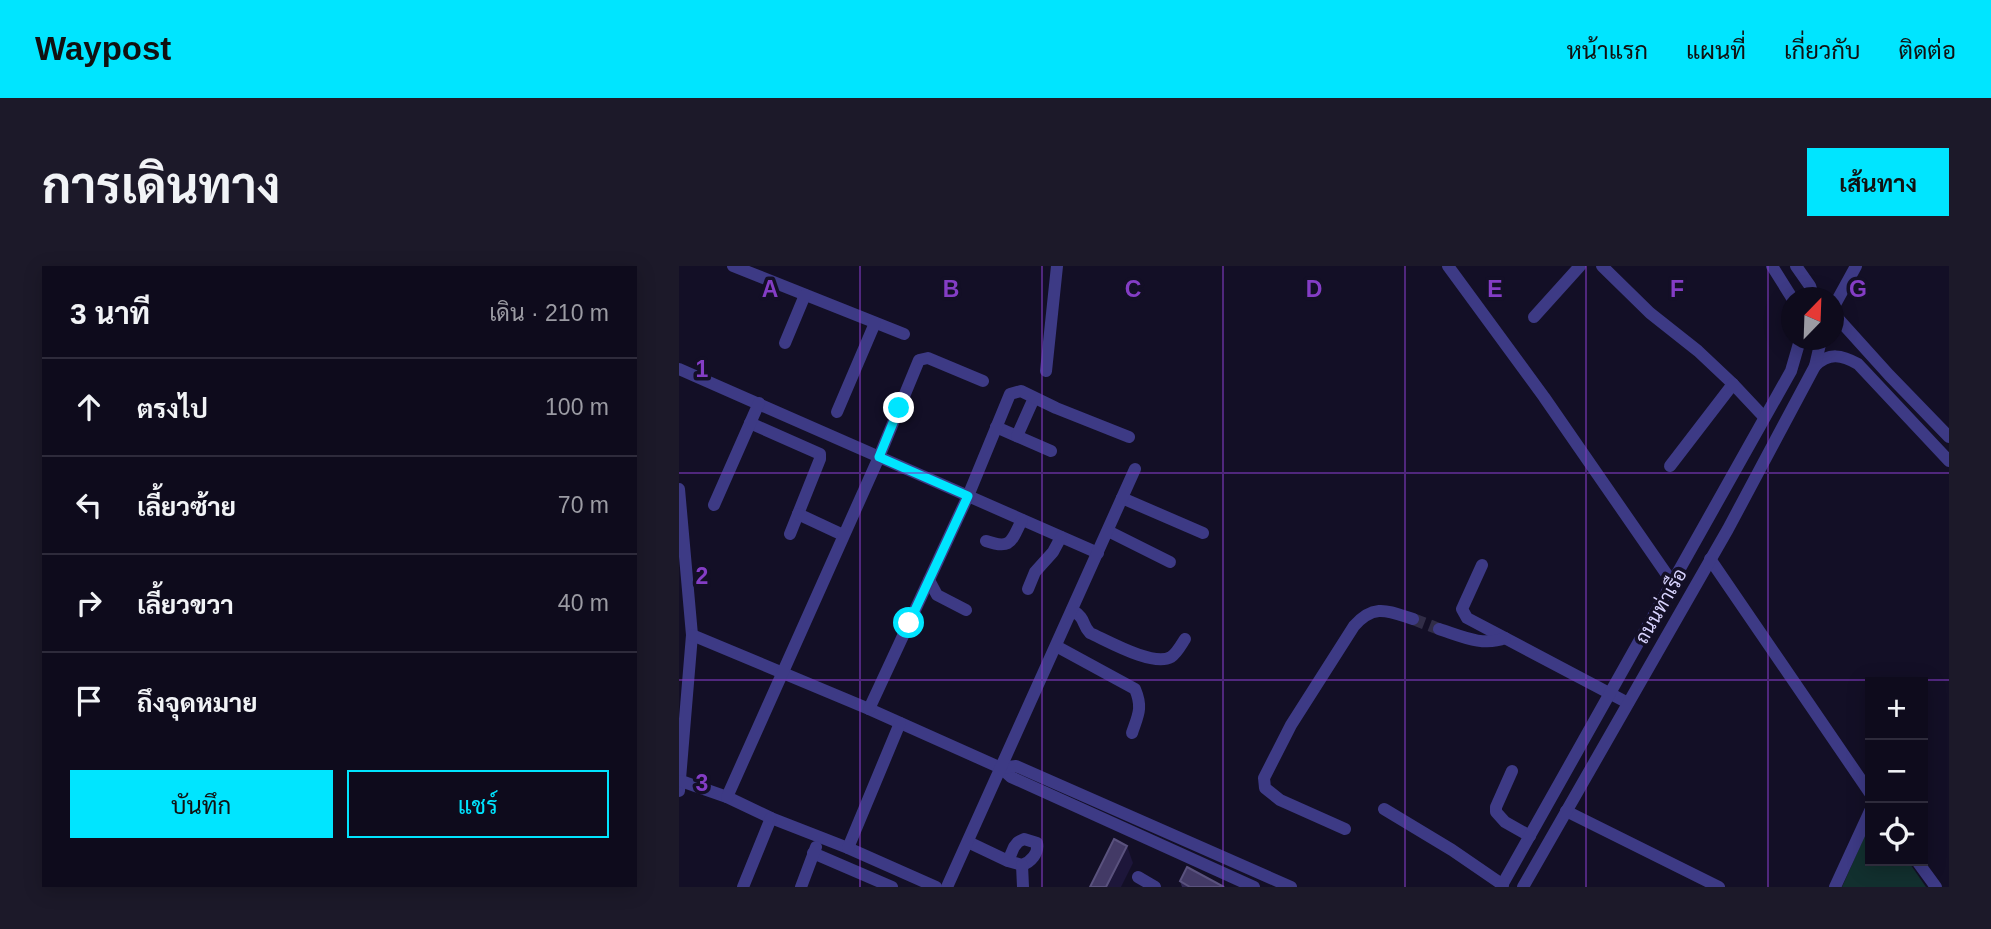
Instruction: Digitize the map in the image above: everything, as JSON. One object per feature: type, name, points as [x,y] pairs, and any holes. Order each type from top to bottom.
[{"type":"street","points":[[733,266],[904,334]]},
{"type":"street","points":[[1046,371],[1057,266]]},
{"type":"street","points":[[1448,266],[1544,397],[1672,582]]},
{"type":"street","points":[[1534,317],[1580,266]]},
{"type":"street","points":[[1602,266],[1650,313],[1698,351],[1764,417]]},
{"type":"street","points":[[1772,266],[1785,287]]},
{"type":"street","points":[[1796,266],[1809,287]]},
{"type":"street","points":[[1844,289],[1856,266]]},
{"type":"street","points":[[785,343],[805,295]]},
{"type":"street","points":[[837,412],[875,323]]},
{"type":"street","points":[[1844,323],[1889,375],[1949,437]]},
{"type":"street","name":"ถนนท่าเรือ","points":[[1502,886],[1791,372],[1797,350]]},
{"type":"street","name":"ถนนท่าเรือ","points":[[1523,887],[1710,559],[1815,366],[1819,350]]},
{"type":"street","points":[[1815,366],[1826,357],[1837,355],[1857,364],[1949,461]]},
{"type":"street","points":[[727,797],[879,457],[919,360],[928,358],[983,381]]},
{"type":"street","points":[[679,369],[1098,553]]},
{"type":"street","points":[[1670,466],[1733,384]]},
{"type":"street","points":[[869,709],[968,496],[1010,394],[1021,391],[1129,437]]},
{"type":"street","points":[[1017,436],[1034,398]]},
{"type":"street","points":[[714,505],[758,403]]},
{"type":"street","points":[[750,423],[820,454],[790,534]]},
{"type":"street","points":[[996,427],[1051,451]]},
{"type":"street","points":[[947,887],[1135,469]]},
{"type":"street","points":[[679,489],[692,635],[680,786],[727,797],[936,887]]},
{"type":"street","points":[[1122,498],[1203,533]]},
{"type":"street","points":[[798,514],[843,535]]},
{"type":"street","points":[[986,541],[996,545],[1006,544],[1011,541],[1022,520]]},
{"type":"street","points":[[1108,531],[1170,562]]},
{"type":"street","points":[[1028,589],[1035,572],[1051,555],[1061,537]]},
{"type":"street","points":[[1710,559],[1865,786]]},
{"type":"street","points":[[1482,565],[1462,609],[1467,618],[1628,703]]},
{"type":"street","points":[[929,580],[937,595],[966,610]]},
{"type":"street","points":[[1072,610],[1082,617],[1090,633],[1150,658],[1169,658],[1185,639]]},
{"type":"street","points":[[1345,829],[1280,800],[1265,788],[1264,778],[1291,725],[1363,616],[1384,610],[1413,619]]},
{"type":"street","points":[[1439,629],[1480,642],[1505,638]]},
{"type":"street","points":[[692,635],[1001,768],[1011,777],[1254,887]]},
{"type":"street","points":[[1056,646],[1135,690],[1140,709],[1132,733]]},
{"type":"street","points":[[848,848],[900,723]]},
{"type":"street","points":[[1001,768],[1016,766],[1291,887]]},
{"type":"street","points":[[1512,771],[1496,812],[1505,822],[1530,836]]},
{"type":"street","points":[[1384,809],[1452,850],[1502,886]]},
{"type":"street","points":[[1566,811],[1719,887]]},
{"type":"street","points":[[743,887],[771,818]]},
{"type":"street","points":[[1835,887],[1865,822]]},
{"type":"street","points":[[800,887],[820,837]]},
{"type":"street","points":[[968,842],[1008,861],[1022,865],[1031,861],[1037,843],[1029,839],[1018,842],[1008,861]]},
{"type":"street","points":[[813,853],[893,887]]},
{"type":"street","points":[[1022,865],[1023,887]]},
{"type":"street","points":[[1920,866],[1935,887]]},
{"type":"street","points":[[1138,877],[1155,887]]},
{"type":"green space","points":[[1865,835],[1865,866],[1911,866],[1926,887],[1842,887]]},
{"type":"building","points":[[1114,839],[1127,846],[1106,887],[1090,887]]},
{"type":"building","points":[[1187,867],[1224,887],[1190,887],[1180,881]]},
{"type":"tunnel","points":[[1413,619],[1439,629]]},
{"type":"route","points":[[899,408],[879,457],[968,496],[909,623]]}]
